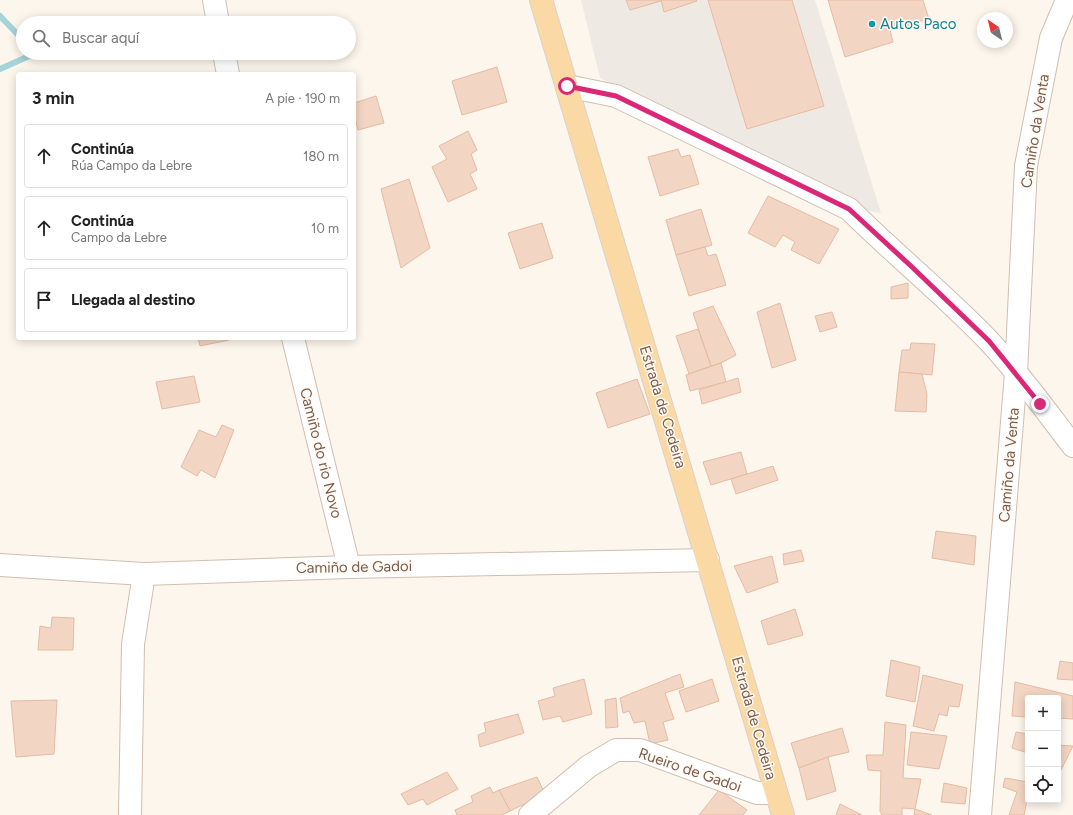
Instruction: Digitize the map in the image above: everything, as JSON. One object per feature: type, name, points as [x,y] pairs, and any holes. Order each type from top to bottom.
[{"type":"main road","name":"Estrada de Cedeira","points":[[541,0],[708,560],[782,815]]},
{"type":"street","points":[[214,0],[217,16]]},
{"type":"street","name":"Camiño da Venta","points":[[980,815],[1016,373],[1026,166],[1051,38],[1067,0]]},
{"type":"street","points":[[225,60],[228,72]]},
{"type":"street","points":[[567,86],[616,96],[849,209],[960,312],[989,341],[1073,446]]},
{"type":"street","name":"Camiño do rio Novo","points":[[293,340],[349,567]]},
{"type":"street","name":"Camiño de Gadoi","points":[[0,565],[144,574],[349,567],[708,560]]},
{"type":"street","points":[[130,815],[133,644],[144,574]]},
{"type":"street","name":"Rueiro de Gadoi","points":[[530,815],[589,766],[616,750],[640,750],[757,793],[776,793]]},
{"type":"shaded area","points":[[581,0],[815,0],[881,213],[864,210],[600,78]]},
{"type":"building","points":[[626,0],[661,0],[661,1],[630,10]]},
{"type":"building","points":[[661,0],[696,0],[697,1],[664,12]]},
{"type":"building","points":[[708,0],[792,0],[824,106],[747,129]]},
{"type":"building","name":"Autos Paco","points":[[828,0],[923,0],[929,19],[890,30],[893,42],[845,57]]},
{"type":"building","points":[[497,67],[507,102],[462,115],[452,81]]},
{"type":"building","points":[[376,96],[384,123],[358,130],[356,122],[356,102]]},
{"type":"building","points":[[468,131],[477,150],[471,154],[477,170],[470,174],[477,189],[448,202],[432,167],[447,159],[439,146]]},
{"type":"building","points":[[678,149],[681,157],[690,155],[699,184],[660,196],[648,157]]},
{"type":"building","points":[[409,179],[430,248],[401,268],[381,189]]},
{"type":"building","points":[[768,196],[839,229],[819,264],[791,250],[795,242],[783,235],[775,247],[748,233]]},
{"type":"building","points":[[701,209],[712,245],[676,255],[666,220]]},
{"type":"building","points":[[542,223],[553,258],[520,269],[508,233]]},
{"type":"building","points":[[705,247],[708,256],[716,254],[726,285],[689,296],[676,255]]},
{"type":"building","points":[[908,283],[908,298],[891,299],[891,287]]},
{"type":"building","points":[[780,303],[796,360],[772,368],[757,312]]},
{"type":"building","points":[[713,306],[736,355],[721,363],[711,366],[693,313]]},
{"type":"building","points":[[832,312],[837,327],[820,332],[815,316]]},
{"type":"building","points":[[698,329],[711,366],[689,374],[676,336]]},
{"type":"building","points":[[198,340],[229,340],[200,346]]},
{"type":"building","points":[[911,343],[935,344],[932,375],[899,372],[902,350],[910,350]]},
{"type":"building","points":[[721,363],[726,382],[690,391],[686,375]]},
{"type":"building","points":[[899,372],[922,374],[927,394],[926,412],[895,411]]},
{"type":"building","points":[[194,376],[200,402],[162,409],[156,382]]},
{"type":"building","points":[[738,378],[741,392],[702,404],[699,390]]},
{"type":"building","points":[[637,379],[650,414],[608,428],[596,393]]},
{"type":"building","points":[[222,425],[234,430],[215,478],[201,470],[197,476],[181,467],[199,430],[216,437]]},
{"type":"building","points":[[741,452],[747,474],[711,485],[703,462]]},
{"type":"building","points":[[773,466],[778,480],[736,494],[731,479]]},
{"type":"building","points":[[936,531],[976,536],[974,565],[932,558]]},
{"type":"building","points":[[801,550],[804,561],[784,565],[783,554]]},
{"type":"building","points":[[772,556],[778,582],[747,593],[734,566]]},
{"type":"building","points":[[795,609],[803,635],[768,645],[761,621]]},
{"type":"building","points":[[52,617],[74,618],[73,650],[38,650],[40,626],[51,628]]},
{"type":"building","points":[[891,660],[920,667],[915,702],[886,696]]},
{"type":"building","points":[[1060,661],[1073,663],[1073,680],[1057,679]]},
{"type":"building","points":[[680,674],[684,687],[665,693],[674,719],[663,722],[668,740],[650,744],[645,721],[634,723],[629,711],[623,713],[620,698]]},
{"type":"building","points":[[923,675],[963,685],[959,707],[949,706],[947,716],[939,714],[934,731],[913,726]]},
{"type":"building","points":[[584,679],[592,714],[563,722],[560,716],[543,720],[538,701],[555,696],[553,688]]},
{"type":"building","points":[[712,679],[719,701],[686,712],[679,691]]},
{"type":"building","points":[[1015,682],[1073,696],[1073,719],[1061,718],[1061,695],[1025,695],[1025,717],[1012,716]]},
{"type":"building","points":[[616,698],[618,727],[606,728],[605,700]]},
{"type":"building","points":[[57,700],[54,754],[16,757],[11,701]]},
{"type":"building","points":[[518,714],[524,733],[480,747],[478,735],[486,732],[484,723]]},
{"type":"building","points":[[885,722],[906,725],[903,778],[921,779],[915,809],[902,808],[902,815],[882,815],[880,811],[881,771],[868,770],[866,755],[883,755]]},
{"type":"building","points":[[842,728],[849,752],[828,757],[799,768],[791,743]]},
{"type":"building","points":[[911,732],[947,736],[939,769],[907,765]]},
{"type":"building","points":[[1016,732],[1025,734],[1025,752],[1012,748]]},
{"type":"building","points":[[1061,745],[1073,746],[1061,770]]},
{"type":"building","points":[[828,757],[836,791],[807,800],[799,768]]},
{"type":"building","points":[[447,772],[458,789],[427,805],[423,799],[408,805],[401,794]]},
{"type":"building","points":[[537,777],[545,794],[510,811],[499,790]]},
{"type":"building","points":[[1005,778],[1025,781],[1025,803],[1027,803],[1024,815],[1009,815],[1017,792],[1003,787]]},
{"type":"building","points":[[944,783],[967,788],[965,804],[941,802]]},
{"type":"building","points":[[490,787],[493,793],[499,790],[510,811],[502,815],[457,815],[455,810],[473,802],[471,796]]},
{"type":"building","points":[[719,790],[747,810],[743,815],[699,815]]},
{"type":"building","points":[[840,804],[862,815],[836,815]]},
{"type":"building","points":[[915,809],[932,815],[914,815]]},
{"type":"waterway","points":[[0,16],[16,33]]},
{"type":"waterway","points":[[0,69],[20,60]]},
{"type":"place","name":"Autos Paco","points":[[872,24]]},
{"type":"route","points":[[567,86],[616,96],[849,209],[870,231],[912,267],[989,341],[1040,404]]}]
